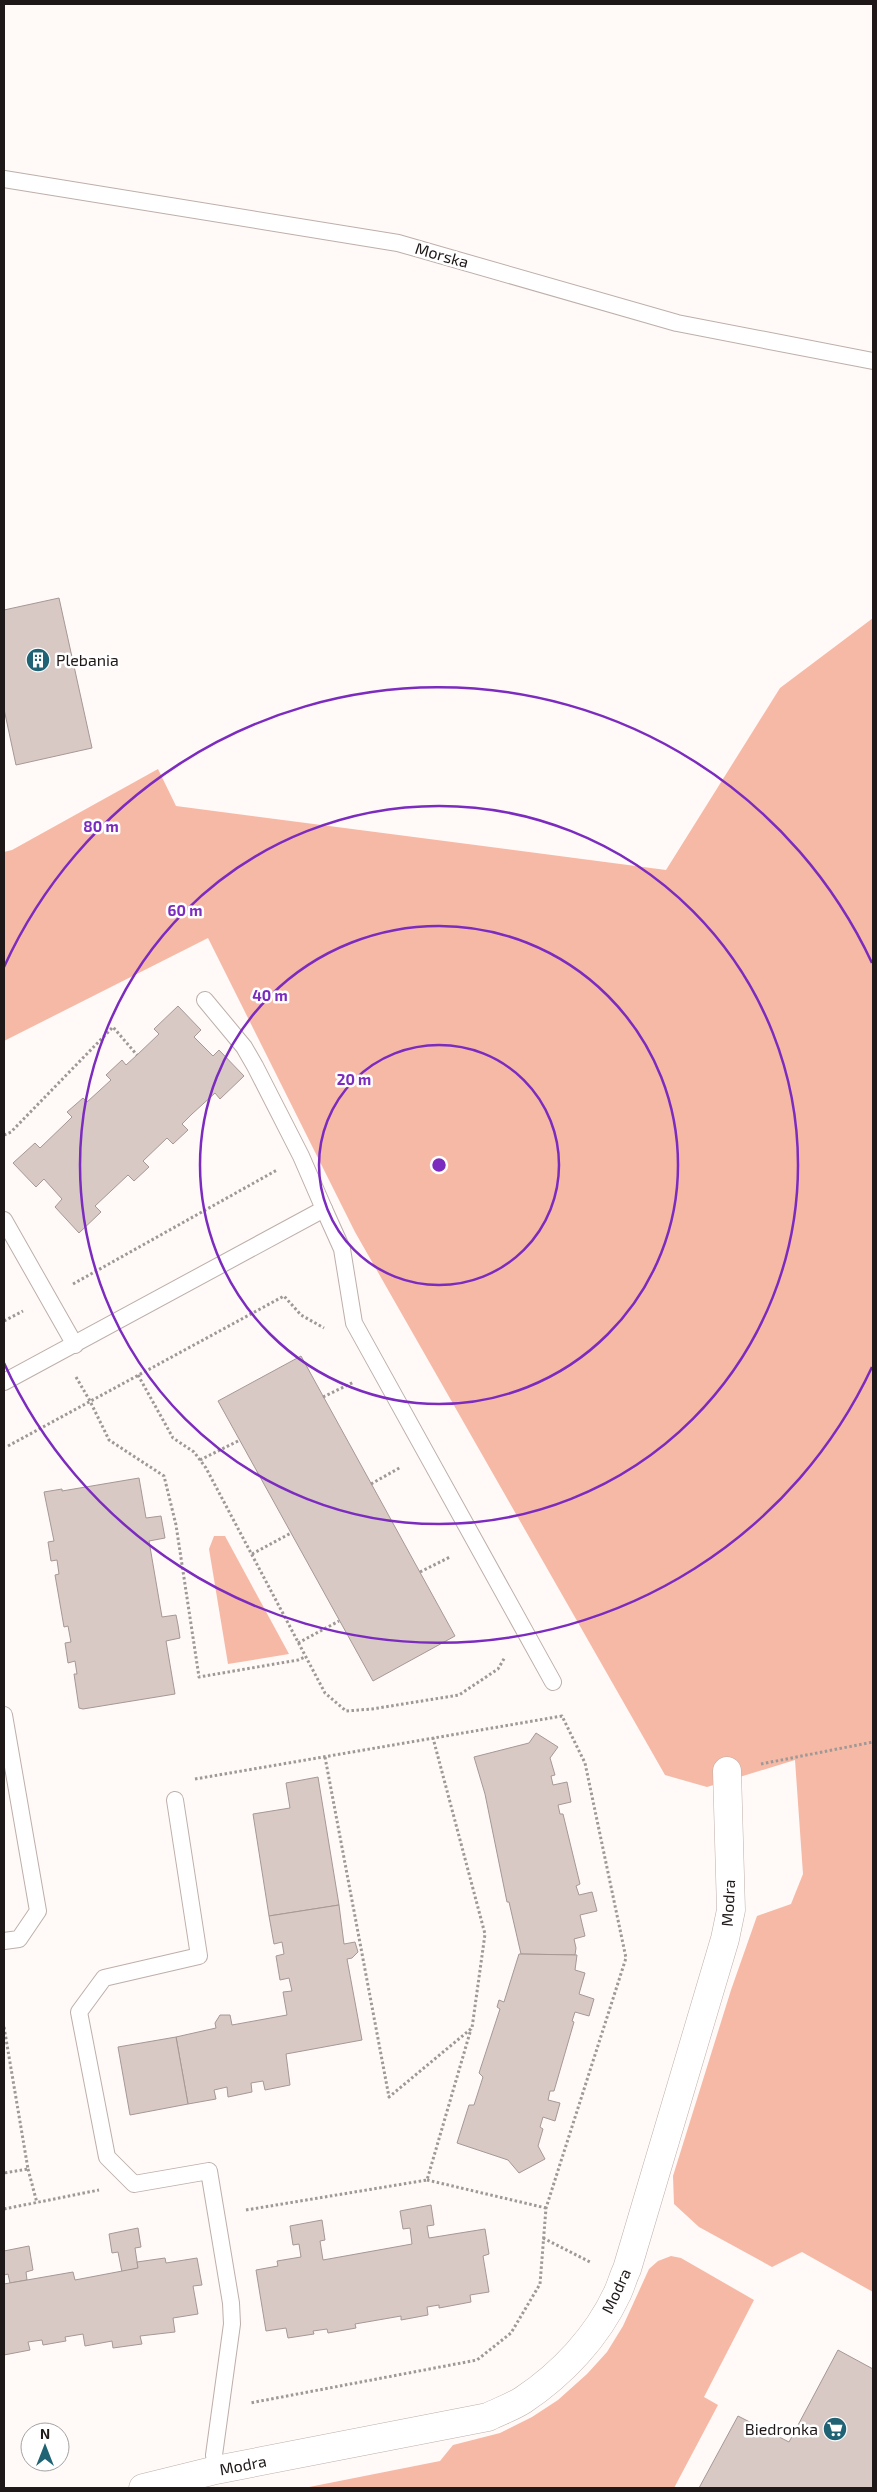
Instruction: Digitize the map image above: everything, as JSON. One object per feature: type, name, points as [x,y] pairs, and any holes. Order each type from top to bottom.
[{"type":"street","name":"Modra","points":[[143,2488],[216,2470],[488,2417],[522,2401],[556,2376],[596,2328],[617,2294],[627,2269],[725,1939],[731,1910],[727,1771]]},
{"type":"lane","name":"Morska","points":[[4,179],[398,243],[677,323],[873,361]]},
{"type":"lane","points":[[205,1000],[244,1047],[301,1156],[342,1249],[354,1323],[553,1682]]},
{"type":"lane","points":[[4,1382],[61,1353],[324,1209]]},
{"type":"lane","points":[[4,1220],[47,1298],[76,1344]]},
{"type":"lane","points":[[4,1715],[38,1911],[19,1939],[4,1941]]},
{"type":"lane","points":[[175,1800],[200,1956],[104,1978],[80,2012],[107,2157],[134,2184],[209,2171],[231,2303],[232,2324],[214,2456],[216,2470]]},
{"type":"path","points":[[4,1134],[11,1132],[113,1027],[138,1055]]},
{"type":"path","points":[[4,1321],[301,1156]]},
{"type":"path","points":[[8,1446],[284,1296],[301,1315],[328,1330]]},
{"type":"path","points":[[61,1353],[90,1401],[109,1440],[164,1476],[176,1525],[199,1677],[298,1660],[305,1657]]},
{"type":"path","points":[[138,1375],[173,1438],[194,1452],[200,1460],[325,1693],[346,1711],[372,1709],[459,1695],[498,1669],[508,1652]]},
{"type":"path","points":[[324,1397],[356,1381]]},
{"type":"path","points":[[200,1460],[240,1440]]},
{"type":"path","points":[[371,1484],[402,1467]]},
{"type":"path","points":[[252,1554],[291,1533]]},
{"type":"path","points":[[420,1572],[452,1556]]},
{"type":"path","points":[[298,1643],[339,1621]]},
{"type":"path","points":[[175,1800],[173,1782],[562,1716],[584,1763],[626,1958],[546,2208],[540,2284],[512,2333],[477,2360],[220,2409]]},
{"type":"path","points":[[427,2180],[472,2028],[485,1934],[433,1738]]},
{"type":"path","points":[[727,1771],[873,1742]]},
{"type":"path","points":[[325,1756],[389,2097],[472,2028]]},
{"type":"path","points":[[4,2027],[28,2169],[37,2202]]},
{"type":"path","points":[[4,2173],[28,2169]]},
{"type":"path","points":[[216,2214],[427,2180],[546,2208]]},
{"type":"path","points":[[4,2209],[134,2184]]},
{"type":"path","points":[[544,2238],[586,2260]]},
{"type":"shaded area","points":[[873,618],[873,2292],[802,2252],[772,2267],[699,2227],[674,2204],[673,2176],[731,1990],[757,1916],[791,1904],[803,1874],[795,1760],[707,1787],[665,1775],[355,1232],[208,938],[4,1041],[4,852],[12,850],[158,769],[176,806],[666,870],[780,688]]},
{"type":"shaded area","points":[[214,1536],[225,1536],[289,1654],[228,1664],[209,1549]]},
{"type":"shaded area","points":[[671,2256],[681,2258],[754,2300],[704,2397],[718,2405],[674,2488],[304,2488],[440,2461],[453,2445],[500,2433],[532,2417],[558,2400],[587,2374],[607,2352],[623,2326],[649,2269],[658,2261]]},
{"type":"building","name":"Plebania","points":[[59,598],[92,748],[16,765],[4,709],[4,610]]},
{"type":"building","points":[[178,1006],[201,1030],[194,1037],[213,1056],[219,1050],[244,1076],[220,1099],[215,1093],[192,1114],[182,1124],[188,1130],[173,1144],[167,1138],[143,1161],[149,1167],[134,1181],[128,1175],[95,1206],[101,1212],[79,1233],[55,1207],[62,1199],[44,1179],[36,1187],[13,1163],[35,1143],[40,1148],[72,1117],[67,1112],[83,1098],[87,1102],[111,1080],[106,1075],[122,1060],[126,1065],[159,1034],[154,1029]]},
{"type":"building","points":[[301,1356],[455,1636],[373,1681],[218,1401]]},
{"type":"building","points":[[139,1478],[146,1518],[161,1516],[165,1538],[149,1541],[162,1617],[176,1615],[178,1625],[180,1638],[166,1641],[175,1694],[83,1709],[79,1708],[74,1674],[77,1674],[75,1661],[68,1663],[65,1643],[71,1642],[68,1626],[64,1627],[55,1575],[59,1574],[57,1560],[51,1561],[48,1542],[54,1541],[44,1492],[62,1489],[62,1491]]},
{"type":"building","points":[[536,1733],[558,1747],[550,1758],[555,1775],[551,1776],[553,1785],[567,1782],[571,1802],[558,1805],[560,1814],[563,1814],[580,1884],[576,1886],[579,1895],[592,1892],[597,1911],[580,1915],[585,1936],[574,1939],[575,1955],[521,1954],[509,1902],[507,1902],[485,1794],[474,1757],[529,1743]]},
{"type":"building","points":[[318,1777],[339,1905],[269,1916],[253,1814],[290,1808],[286,1783]]},
{"type":"building","points":[[339,1905],[344,1944],[355,1942],[358,1952],[352,1958],[347,1959],[362,2040],[286,2054],[290,2085],[265,2090],[263,2081],[251,2083],[252,2092],[228,2097],[227,2087],[214,2090],[216,2099],[188,2104],[176,2037],[216,2028],[215,2023],[220,2015],[230,2015],[232,2025],[287,2015],[283,1992],[292,1991],[289,1978],[280,1980],[276,1956],[284,1954],[282,1942],[274,1944],[269,1916]]},
{"type":"building","points":[[519,1954],[577,1955],[575,1970],[585,1973],[579,1994],[594,1999],[589,2016],[575,2012],[572,2021],[574,2022],[554,2091],[550,2091],[548,2100],[560,2103],[555,2121],[543,2117],[540,2127],[543,2129],[538,2146],[545,2159],[519,2173],[508,2160],[457,2143],[469,2105],[474,2105],[483,2077],[479,2073],[500,2009],[497,2007],[499,2000],[504,2002]]},
{"type":"building","points":[[176,2037],[188,2104],[130,2115],[118,2047]]},
{"type":"building","points":[[431,2205],[434,2225],[427,2226],[429,2238],[485,2229],[489,2254],[483,2256],[489,2292],[470,2295],[471,2302],[439,2308],[439,2305],[427,2307],[428,2315],[401,2320],[401,2316],[355,2324],[356,2328],[328,2333],[327,2329],[313,2331],[314,2334],[288,2338],[286,2328],[266,2331],[256,2270],[278,2266],[277,2261],[301,2257],[299,2244],[293,2245],[290,2226],[322,2220],[325,2240],[320,2241],[323,2260],[412,2244],[410,2228],[403,2229],[400,2211]]},
{"type":"building","points":[[138,2228],[141,2247],[135,2248],[138,2268],[122,2272],[118,2252],[112,2253],[109,2234]]},
{"type":"building","points":[[29,2246],[33,2270],[26,2272],[27,2280],[10,2283],[8,2274],[4,2275],[4,2251]]},
{"type":"building","points":[[165,2258],[166,2263],[197,2258],[202,2285],[193,2286],[198,2314],[173,2318],[175,2332],[140,2336],[142,2344],[113,2348],[112,2341],[85,2346],[83,2334],[65,2337],[66,2341],[43,2345],[42,2340],[28,2342],[30,2350],[4,2355],[4,2284],[73,2272],[75,2280],[138,2268],[137,2262]]},
{"type":"building","name":"Biedronka","points":[[838,2350],[873,2369],[873,2488],[699,2488],[738,2416],[789,2442]]},
{"type":"place","name":"Plebania","points":[[38,660]]},
{"type":"place","name":"Biedronka","points":[[835,2429]]}]
